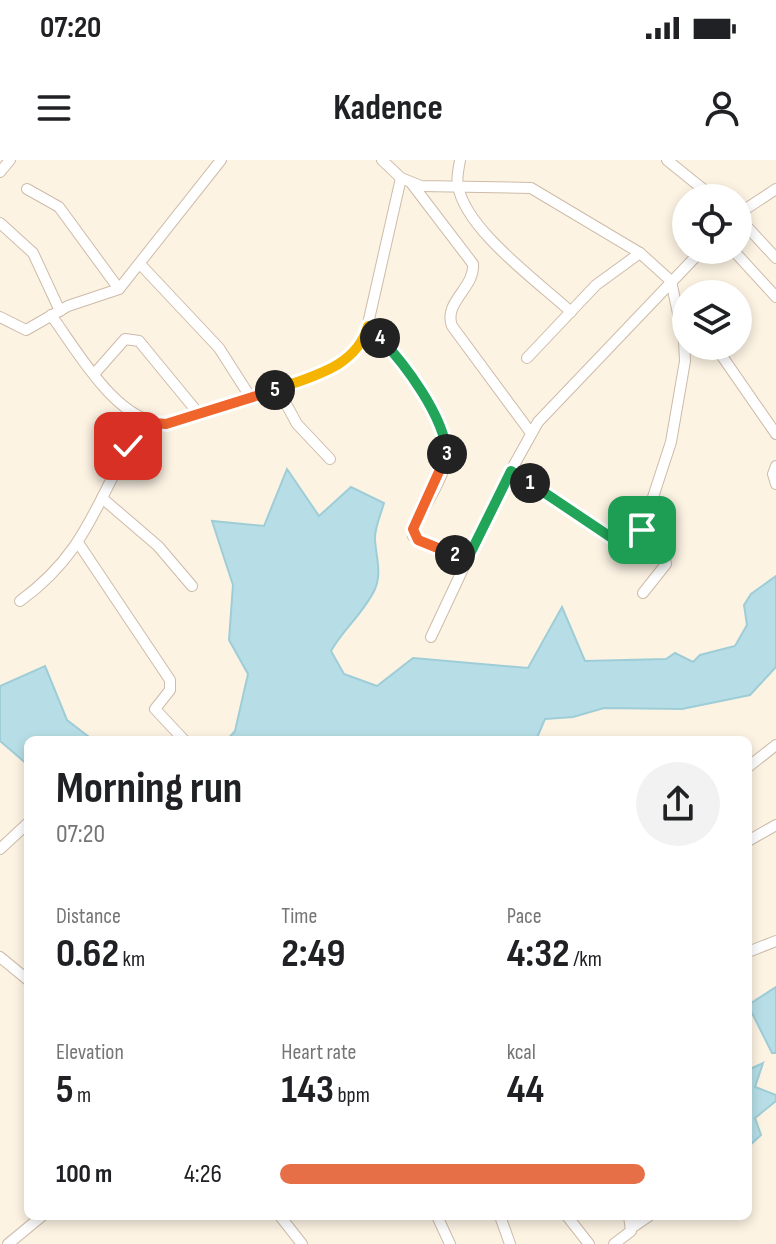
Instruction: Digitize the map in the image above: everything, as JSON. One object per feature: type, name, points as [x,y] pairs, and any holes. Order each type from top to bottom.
[{"type":"street","points":[[0,172],[10,160]]},
{"type":"street","points":[[0,317],[26,330],[55,313],[119,289],[221,160]]},
{"type":"street","points":[[382,160],[406,180],[473,264],[471,278],[450,310],[452,326],[531,433]]},
{"type":"street","points":[[460,160],[458,186],[472,215],[488,235],[571,312]]},
{"type":"street","points":[[667,160],[697,184]]},
{"type":"street","points":[[406,180],[458,186],[531,188],[640,253],[672,285]]},
{"type":"street","points":[[0,223],[24,242],[38,261],[55,313],[95,373],[124,408],[144,422],[166,424],[278,389],[340,365],[359,347],[368,326],[406,180]]},
{"type":"street","points":[[27,189],[59,207],[119,289]]},
{"type":"street","points":[[752,206],[776,189]]},
{"type":"street","points":[[752,231],[776,258]]},
{"type":"street","points":[[527,358],[605,277],[640,253]]},
{"type":"street","points":[[431,637],[531,433],[554,403],[688,264]]},
{"type":"street","points":[[746,264],[776,297]]},
{"type":"street","points":[[141,265],[219,348],[251,398]]},
{"type":"street","points":[[368,326],[413,379],[446,446],[445,463],[413,529],[413,536],[424,544],[467,560]]},
{"type":"street","points":[[95,373],[125,339],[139,341],[199,414]]},
{"type":"street","points":[[511,471],[618,542],[627,543],[641,534],[671,442],[685,360]]},
{"type":"street","points":[[725,360],[776,434]]},
{"type":"street","points":[[278,389],[303,432],[330,459]]},
{"type":"street","points":[[20,601],[49,580],[79,544],[122,456],[144,422]]},
{"type":"street","points":[[776,466],[773,474],[776,484]]},
{"type":"street","points":[[102,498],[158,546],[192,586]]},
{"type":"street","points":[[641,534],[666,559],[643,593]]},
{"type":"street","points":[[79,544],[170,680],[170,690],[155,709],[180,736]]},
{"type":"street","points":[[752,764],[776,745]]},
{"type":"street","points":[[752,839],[776,825]]},
{"type":"street","points":[[0,849],[24,827]]},
{"type":"street","points":[[752,950],[776,941]]},
{"type":"street","points":[[0,957],[24,977]]},
{"type":"street","points":[[8,1244],[37,1220]]},
{"type":"street","points":[[283,1220],[302,1244]]},
{"type":"street","points":[[439,1220],[450,1244]]},
{"type":"street","points":[[501,1220],[510,1244]]},
{"type":"street","points":[[570,1220],[589,1244]]},
{"type":"street","points":[[614,1244],[631,1221]]},
{"type":"water","points":[[287,469],[319,516],[351,487],[384,503],[375,536],[378,571],[375,589],[331,651],[344,674],[377,686],[413,658],[528,668],[562,607],[585,661],[666,659],[675,653],[693,662],[700,655],[735,646],[747,625],[744,605],[751,594],[776,576],[776,667],[750,695],[682,709],[604,708],[573,717],[545,719],[538,736],[231,736],[235,731],[248,674],[229,640],[233,585],[212,521],[264,526]]},
{"type":"water","points":[[45,666],[67,720],[88,736],[24,736],[24,762],[0,741],[0,686]]},
{"type":"water","points":[[776,987],[776,1053],[772,1053],[752,1013],[752,1002]]},
{"type":"water","points":[[763,1063],[755,1087],[776,1095],[776,1101],[755,1118],[761,1135],[752,1143],[752,1068]]},
{"type":"route","points":[[128,446],[144,422],[166,424],[268,392],[340,365],[359,347],[368,326],[400,359],[413,379],[446,446],[445,463],[413,529],[413,536],[418,540],[467,560],[511,471],[618,542],[627,543],[642,530]]}]
